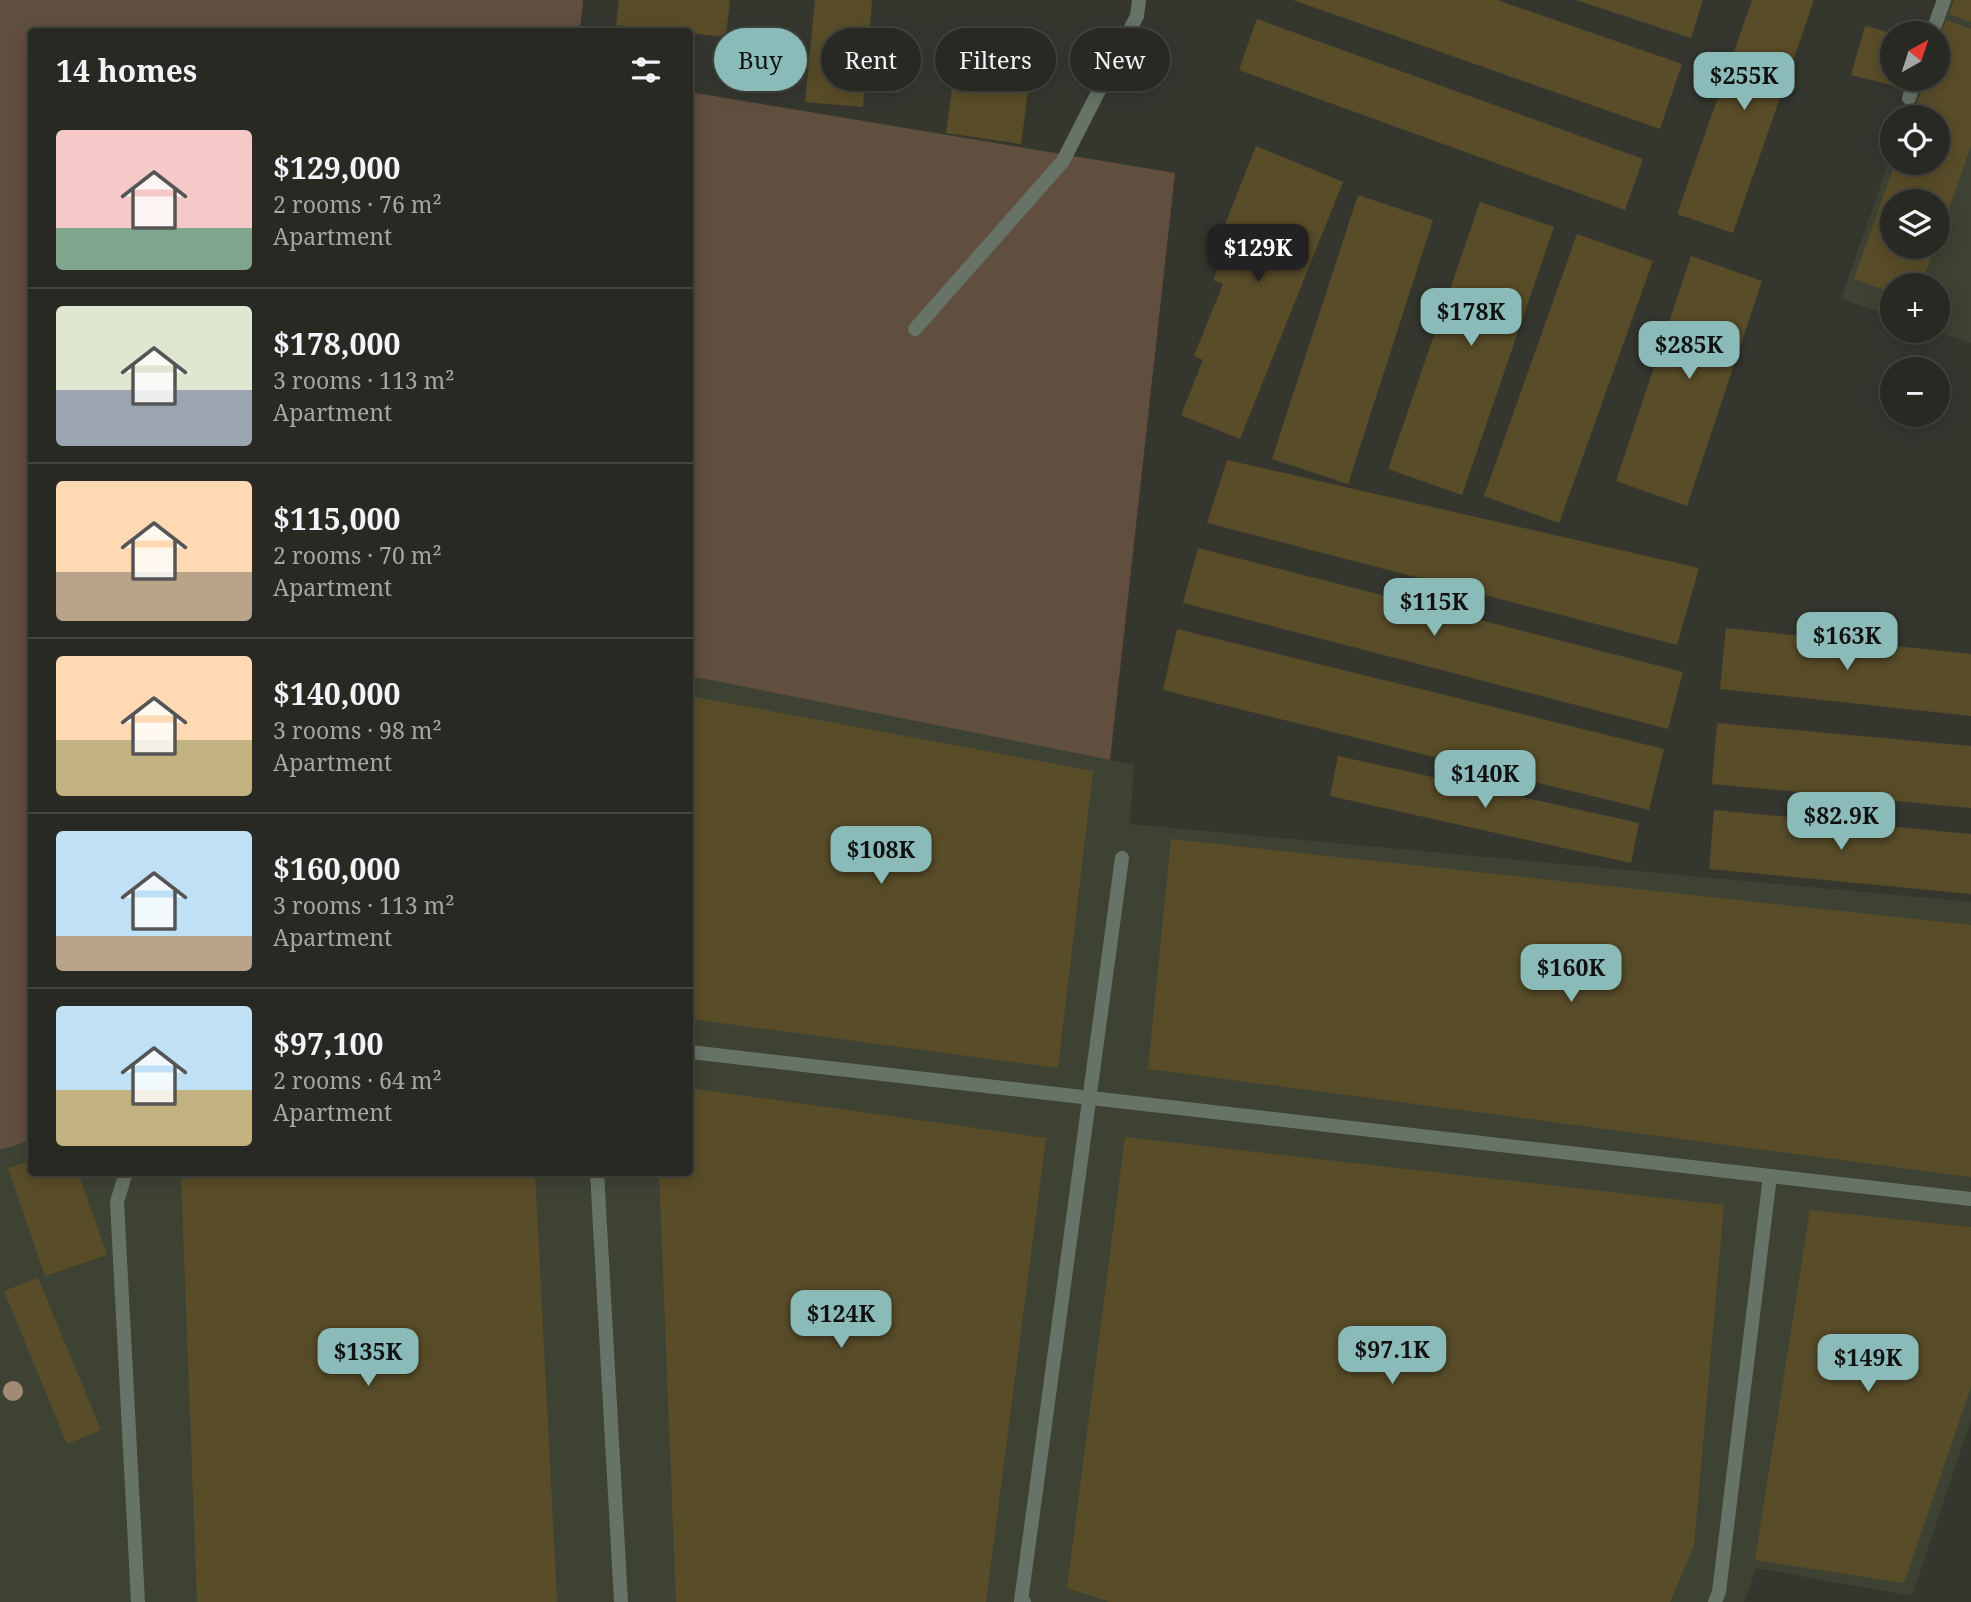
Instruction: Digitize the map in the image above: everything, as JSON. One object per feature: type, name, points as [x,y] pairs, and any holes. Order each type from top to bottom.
[{"type":"street","points":[[915,330],[1063,161],[1138,16],[1139,0]]},
{"type":"street","points":[[1936,21],[1944,0]]},
{"type":"street","points":[[1909,98],[1911,91]]},
{"type":"street","points":[[1024,1602],[1021,1601],[1122,858]]},
{"type":"street","points":[[693,1052],[1971,1199]]},
{"type":"street","points":[[125,1176],[117,1202],[138,1602]]},
{"type":"street","points":[[597,1176],[621,1602]]},
{"type":"street","points":[[1715,1602],[1719,1592],[1770,1176]]},
{"type":"shaded area","points":[[0,0],[583,0],[580,28],[28,28],[28,1141],[0,1150]]},
{"type":"shaded area","points":[[1945,0],[1971,0],[1971,343],[1950,336],[1950,273],[1880,273],[1880,312],[1841,299],[1884,175],[1950,175],[1950,105],[1908,105],[1913,91],[1950,91],[1950,21],[1940,21]]},
{"type":"shaded area","points":[[693,93],[1175,173],[1110,760],[693,677]]},
{"type":"shaded area","points":[[693,677],[1134,765],[1130,824],[1971,902],[1971,1420],[1912,1596],[1756,1568],[1744,1602],[0,1602],[0,1150],[28,1141],[28,1176],[693,1176]]},
{"type":"building","points":[[619,0],[730,0],[727,28],[714,28],[714,36],[693,33],[693,28],[616,25]]},
{"type":"building","points":[[815,0],[872,0],[870,28],[821,28],[821,91],[864,91],[863,107],[805,102]]},
{"type":"building","points":[[1293,0],[1497,0],[1682,64],[1660,129]]},
{"type":"building","points":[[1576,0],[1703,0],[1691,38]]},
{"type":"building","points":[[1752,0],[1814,0],[1733,233],[1677,214]]},
{"type":"building","points":[[1954,0],[1971,0],[1971,22],[1949,14]]},
{"type":"building","points":[[1257,19],[1643,159],[1625,210],[1239,70]]},
{"type":"building","points":[[1950,21],[1971,29],[1971,146],[1950,206],[1950,189],[1886,189],[1891,175],[1950,175],[1950,105],[1916,105],[1922,91],[1950,91]]},
{"type":"building","points":[[1865,26],[1880,30],[1880,82],[1851,75]]},
{"type":"building","points":[[952,91],[1028,91],[1021,144],[946,133]]},
{"type":"building","points":[[1256,146],[1343,182],[1240,439],[1181,415],[1203,360],[1194,356],[1223,284],[1213,280],[1228,244],[1219,240]]},
{"type":"building","points":[[1358,195],[1433,220],[1348,484],[1272,459]]},
{"type":"building","points":[[1480,202],[1554,227],[1462,495],[1388,469]]},
{"type":"building","points":[[1880,205],[1880,259],[1931,259],[1925,273],[1880,273],[1880,289],[1854,279]]},
{"type":"building","points":[[1577,234],[1653,261],[1559,523],[1484,496]]},
{"type":"building","points":[[1691,256],[1762,281],[1687,506],[1616,481]]},
{"type":"building","points":[[1227,460],[1699,568],[1677,645],[1207,523]]},
{"type":"building","points":[[1198,548],[1683,672],[1668,729],[1183,603]]},
{"type":"building","points":[[1726,628],[1971,654],[1971,716],[1720,689]]},
{"type":"building","points":[[1177,629],[1664,749],[1649,810],[1163,690]]},
{"type":"building","points":[[693,697],[1093,771],[1058,1068],[693,1019]]},
{"type":"building","points":[[1717,723],[1971,746],[1971,808],[1712,784]]},
{"type":"building","points":[[1338,756],[1639,823],[1631,863],[1330,796]]},
{"type":"building","points":[[1714,810],[1971,834],[1971,894],[1709,869]]},
{"type":"building","points":[[1171,839],[1971,925],[1971,1177],[1148,1069]]},
{"type":"building","points":[[693,1088],[1046,1138],[986,1602],[676,1602],[659,1176],[693,1176]]},
{"type":"building","points":[[1125,1137],[1724,1205],[1694,1546],[1670,1602],[1110,1602],[1067,1588]]},
{"type":"building","points":[[28,1161],[28,1176],[79,1176],[107,1255],[45,1276],[8,1168]]},
{"type":"building","points":[[181,1176],[535,1176],[557,1602],[197,1602]]},
{"type":"building","points":[[1810,1210],[1971,1227],[1971,1387],[1904,1583],[1755,1560]]},
{"type":"building","points":[[38,1278],[101,1430],[67,1444],[4,1291]]}]
